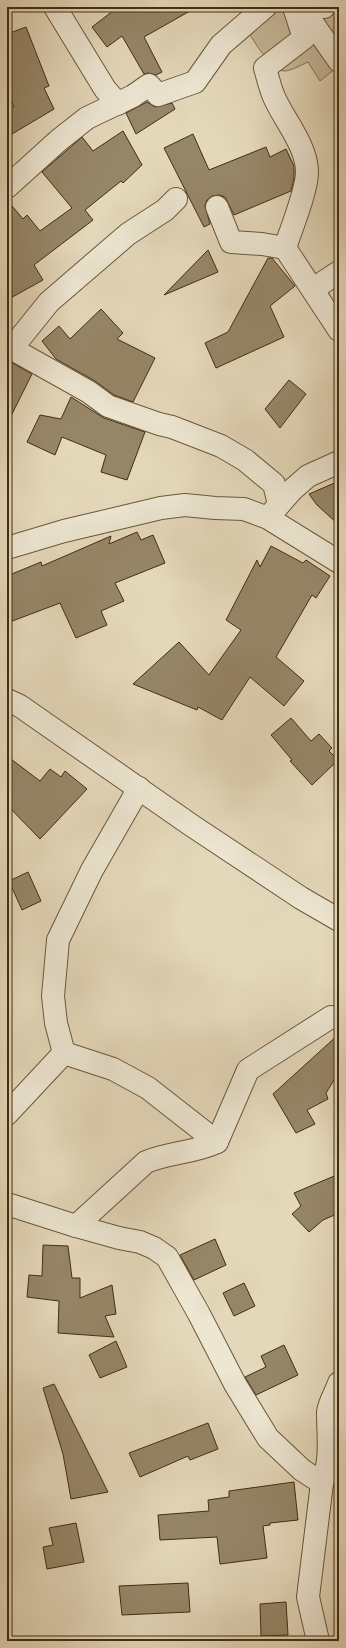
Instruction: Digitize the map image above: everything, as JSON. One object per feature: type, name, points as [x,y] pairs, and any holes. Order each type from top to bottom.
[{"type":"street","points":[[55,7],[106,89],[118,104]]},
{"type":"street","points":[[7,187],[86,118],[118,104],[149,85],[158,95],[195,82],[221,44],[265,7]]},
{"type":"street","points":[[285,248],[305,183],[307,170],[294,134],[274,97],[265,68],[304,38],[294,7]]},
{"type":"street","points":[[301,7],[339,61]]},
{"type":"street","points":[[176,199],[165,210],[128,234],[49,302],[9,347],[89,392],[108,406],[159,424],[172,427],[222,446],[245,460],[274,484],[273,511]]},
{"type":"street","points":[[217,207],[231,242],[262,244],[285,248],[339,330]]},
{"type":"street","points":[[313,289],[339,272]]},
{"type":"street","points":[[273,511],[308,476],[339,462]]},
{"type":"street","points":[[7,548],[64,531],[161,508],[185,505],[273,511],[339,562]]},
{"type":"street","points":[[7,700],[20,706],[191,825],[301,898],[339,920]]},
{"type":"street","points":[[64,1053],[56,1023],[53,996],[58,940],[92,870],[139,788]]},
{"type":"street","points":[[76,1226],[146,1162],[157,1158],[207,1147],[217,1142],[248,1070],[331,1017],[339,1018]]},
{"type":"street","points":[[7,1114],[64,1053]]},
{"type":"street","points":[[64,1053],[113,1069],[148,1088],[217,1142]]},
{"type":"street","points":[[7,1204],[76,1226],[119,1238],[140,1242],[154,1248],[167,1257],[199,1314],[235,1384],[268,1438],[302,1470],[322,1483]]},
{"type":"street","points":[[318,1641],[308,1597],[322,1483],[328,1470],[330,1438],[328,1411],[339,1383]]},
{"type":"shaded area","points":[[244,7],[328,7],[339,17],[339,32],[330,42],[336,68],[320,81],[308,62],[290,70],[279,70],[264,56],[249,33],[251,28]]},
{"type":"building","points":[[118,7],[197,7],[144,37],[162,72],[156,75],[148,73],[144,74],[122,36],[107,47],[92,27]]},
{"type":"building","points":[[26,27],[49,86],[44,88],[54,109],[7,137],[7,110],[14,107],[7,91],[7,34]]},
{"type":"building","points":[[147,102],[155,107],[172,103],[175,109],[136,134],[126,113]]},
{"type":"building","points":[[123,131],[142,165],[123,183],[121,181],[85,210],[93,220],[34,265],[43,280],[7,300],[7,200],[23,219],[27,215],[40,231],[72,208],[42,172],[82,137],[93,151]]},
{"type":"building","points":[[193,134],[209,170],[266,147],[270,157],[286,149],[294,166],[294,178],[291,191],[234,215],[225,197],[219,195],[212,196],[207,200],[205,206],[210,224],[204,227],[164,148]]},
{"type":"building","points":[[208,250],[218,272],[164,295]]},
{"type":"building","points":[[268,258],[272,258],[295,286],[270,306],[284,337],[216,368],[205,343],[228,332]]},
{"type":"building","points":[[101,309],[123,333],[117,339],[155,358],[133,402],[114,395],[95,381],[56,359],[42,341],[59,326],[70,339]]},
{"type":"building","points":[[7,360],[32,374],[7,424]]},
{"type":"building","points":[[289,380],[306,394],[280,428],[265,409]]},
{"type":"building","points":[[71,397],[104,418],[145,432],[127,480],[101,472],[106,455],[62,437],[55,455],[27,442],[40,415],[61,419]]},
{"type":"building","points":[[339,481],[339,525],[317,505],[309,494]]},
{"type":"building","points":[[137,532],[141,540],[153,535],[165,563],[115,583],[124,601],[101,611],[107,625],[76,638],[60,603],[7,623],[7,576],[41,562],[42,566],[111,536],[109,544]]},
{"type":"building","points":[[271,546],[303,563],[306,560],[330,576],[316,598],[312,595],[276,657],[304,681],[284,706],[250,677],[222,720],[198,707],[197,710],[133,684],[179,642],[209,675],[241,630],[226,620],[257,560],[260,567]]},
{"type":"building","points":[[291,718],[311,741],[319,734],[332,748],[329,751],[338,760],[312,785],[290,761],[292,760],[271,735]]},
{"type":"building","points":[[7,756],[40,781],[50,769],[61,777],[65,771],[87,789],[40,839],[7,805]]},
{"type":"building","points":[[28,872],[41,901],[22,910],[9,881]]},
{"type":"building","points":[[339,1034],[339,1072],[326,1093],[328,1099],[307,1110],[315,1124],[296,1133],[273,1094]]},
{"type":"building","points":[[339,1174],[339,1213],[323,1220],[309,1232],[292,1214],[301,1206],[294,1193]]},
{"type":"building","points":[[215,1239],[226,1265],[194,1280],[180,1255]]},
{"type":"building","points":[[43,1245],[68,1246],[72,1278],[80,1278],[80,1298],[112,1285],[116,1314],[105,1316],[114,1337],[58,1333],[59,1301],[27,1297],[29,1275],[42,1276]]},
{"type":"building","points":[[244,1283],[255,1306],[234,1316],[223,1293]]},
{"type":"building","points":[[116,1341],[127,1367],[100,1378],[89,1355]]},
{"type":"building","points":[[284,1345],[298,1375],[256,1395],[245,1377],[266,1367],[261,1356]]},
{"type":"building","points":[[54,1384],[108,1492],[71,1499],[63,1454],[43,1388]]},
{"type":"building","points":[[208,1423],[218,1449],[190,1460],[188,1456],[140,1477],[129,1453]]},
{"type":"building","points":[[294,1482],[298,1520],[270,1523],[270,1525],[263,1526],[267,1558],[220,1564],[217,1537],[160,1540],[158,1515],[209,1511],[208,1500],[229,1497],[229,1491]]},
{"type":"building","points":[[76,1523],[84,1562],[47,1569],[43,1547],[53,1545],[49,1528]]},
{"type":"building","points":[[188,1583],[190,1612],[122,1615],[119,1586]]},
{"type":"building","points":[[286,1602],[288,1635],[261,1636],[260,1604]]}]
